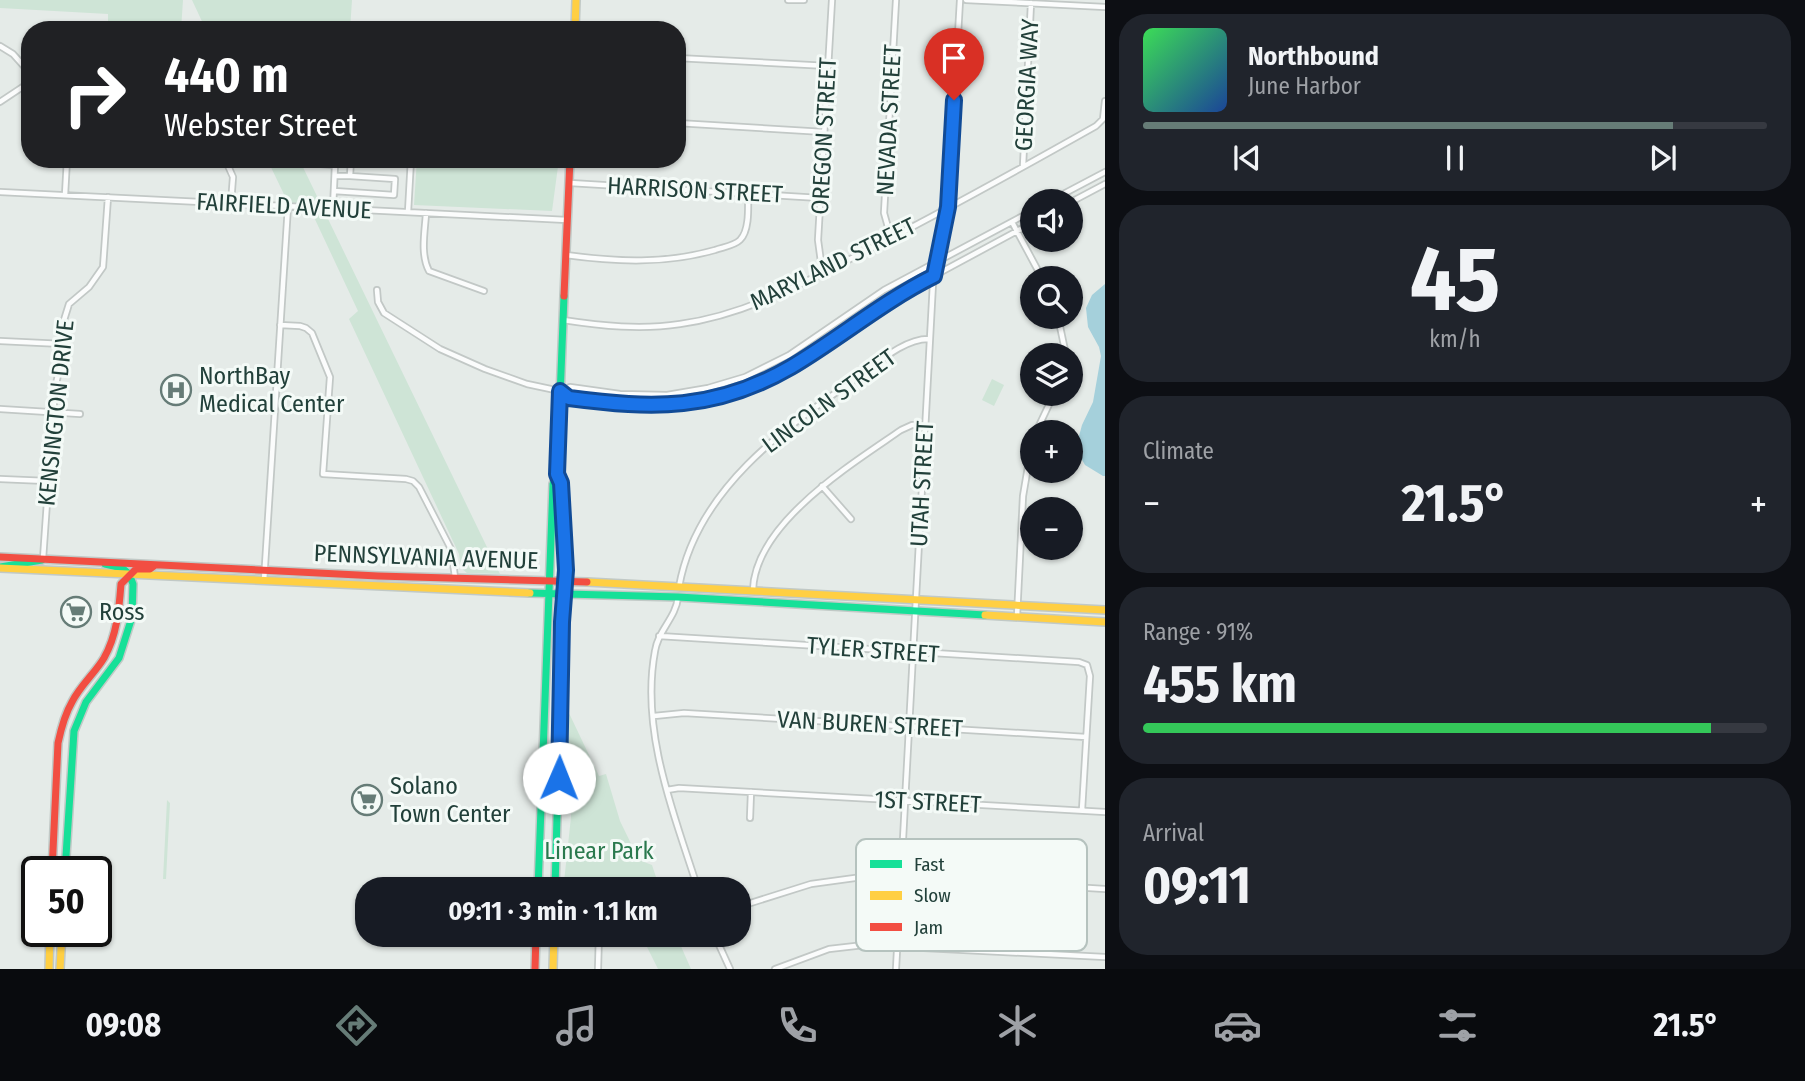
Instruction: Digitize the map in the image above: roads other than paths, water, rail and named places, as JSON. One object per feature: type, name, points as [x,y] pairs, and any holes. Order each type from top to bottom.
[{"type":"main road","points":[[575,21],[576,0]]},
{"type":"main road","points":[[538,877],[548,579],[553,485],[557,474],[570,168]]},
{"type":"main road","points":[[555,877],[565,580],[561,483],[557,474]]},
{"type":"main road","name":"PENNSYLVANIA AVENUE","points":[[0,557],[105,564],[110,561],[150,563],[154,566],[548,579],[1105,610]]},
{"type":"main road","points":[[0,567],[6,563],[34,564],[43,559],[51,571]]},
{"type":"main road","points":[[66,856],[74,732],[86,702],[124,648],[132,617],[133,584],[129,575],[122,568],[105,564]]},
{"type":"main road","points":[[53,856],[58,743],[62,726],[72,701],[103,660],[111,644],[119,616],[121,584],[136,569],[150,569],[154,566]]},
{"type":"main road","name":"PENNSYLVANIA AVENUE","points":[[0,567],[264,581],[678,597],[1105,622]]},
{"type":"main road","points":[[48,969],[49,947]]},
{"type":"main road","points":[[60,969],[61,947]]},
{"type":"main road","points":[[535,969],[536,947]]},
{"type":"main road","points":[[553,969],[554,947]]},
{"type":"street","points":[[788,0],[804,0]]},
{"type":"street","name":"OREGON STREET","points":[[826,271],[819,254],[820,198],[832,0]]},
{"type":"street","name":"NEVADA STREET","points":[[891,238],[884,213],[896,0]]},
{"type":"street","name":"UTAH STREET","points":[[903,839],[934,276],[948,207],[960,0]]},
{"type":"street","points":[[966,0],[1105,7]]},
{"type":"street","name":"GEORGIA WAY","points":[[1023,166],[1031,3]]},
{"type":"street","points":[[0,46],[21,63]]},
{"type":"street","points":[[686,58],[828,66]]},
{"type":"street","points":[[0,102],[21,88]]},
{"type":"street","name":"MARYLAND STREET","points":[[563,320],[598,326],[680,324],[753,306],[891,238],[1096,127],[1103,119],[1105,101]]},
{"type":"street","points":[[686,124],[824,132]]},
{"type":"street","points":[[65,195],[66,168]]},
{"type":"street","points":[[229,168],[233,177],[231,203]]},
{"type":"street","points":[[333,208],[335,168]]},
{"type":"street","points":[[350,168],[350,176]]},
{"type":"street","points":[[408,212],[410,168]]},
{"type":"street","points":[[1073,189],[1105,172]]},
{"type":"street","points":[[334,191],[394,195],[395,179],[335,176]]},
{"type":"street","name":"HARRISON STREET","points":[[569,183],[820,198]]},
{"type":"street","points":[[1083,196],[1105,184]]},
{"type":"street","name":"FAIRFIELD AVENUE","points":[[0,192],[567,220]]},
{"type":"street","points":[[566,255],[601,260],[650,261],[699,254],[732,245],[745,233],[748,193]]},
{"type":"street","name":"KENSINGTON DRIVE","points":[[43,559],[55,388],[62,358],[65,320],[69,304],[89,287],[103,267],[107,197]]},
{"type":"street","points":[[264,581],[288,206]]},
{"type":"street","points":[[426,213],[424,253],[429,271],[484,291]]},
{"type":"street","points":[[560,391],[570,387],[620,394],[667,395],[730,382],[789,355],[884,290],[1020,218]]},
{"type":"street","points":[[1012,222],[1035,266]]},
{"type":"street","points":[[377,290],[378,302],[384,313],[440,349],[485,369],[527,384],[560,391],[569,398],[641,406],[693,403],[722,396],[768,379],[792,366],[889,300],[1020,230]]},
{"type":"street","points":[[280,325],[303,327],[312,333],[330,377],[323,474],[414,481],[451,549],[455,577]]},
{"type":"street","name":"LINCOLN STREET","points":[[679,587],[685,559],[694,538],[718,500],[765,445],[804,414],[912,341],[930,339]]},
{"type":"street","points":[[0,341],[63,344]]},
{"type":"street","points":[[0,409],[80,414]]},
{"type":"street","points":[[753,590],[756,567],[774,538],[810,496],[907,426],[926,425]]},
{"type":"street","points":[[0,479],[47,481]]},
{"type":"street","points":[[1017,617],[1025,483]]},
{"type":"street","points":[[822,486],[851,519]]},
{"type":"street","points":[[678,597],[677,609],[659,636],[653,667],[654,716],[667,790],[694,877]]},
{"type":"street","name":"TYLER STREET","points":[[659,636],[1079,662],[1087,665],[1090,676],[1086,737]]},
{"type":"street","name":"VAN BUREN STREET","points":[[654,716],[684,713],[1086,737]]},
{"type":"street","points":[[1082,810],[1086,737]]},
{"type":"street","name":"1ST STREET","points":[[667,790],[679,788],[1105,812]]},
{"type":"street","points":[[750,818],[751,792]]},
{"type":"street","points":[[751,903],[788,890],[840,879],[856,879]]},
{"type":"street","points":[[1087,888],[1105,889]]},
{"type":"street","points":[[775,969],[829,949],[856,946]]},
{"type":"street","points":[[598,969],[599,947]]},
{"type":"street","points":[[720,947],[730,969]]},
{"type":"street","name":"UTAH STREET","points":[[895,969],[896,951]]},
{"type":"street","points":[[1001,951],[1105,957]]},
{"type":"water","points":[[1105,284],[1105,476],[1083,462],[1083,423],[1093,402],[1101,356],[1088,327],[1086,308],[1092,295]]},
{"type":"place","name":"NorthBay Medical Center","points":[[176,390]]},
{"type":"place","name":"Ross","points":[[76,612]]},
{"type":"place","name":"Solano Town Center","points":[[367,800]]},
{"type":"park label","name":"Linear Park","points":[[599,851]]}]
